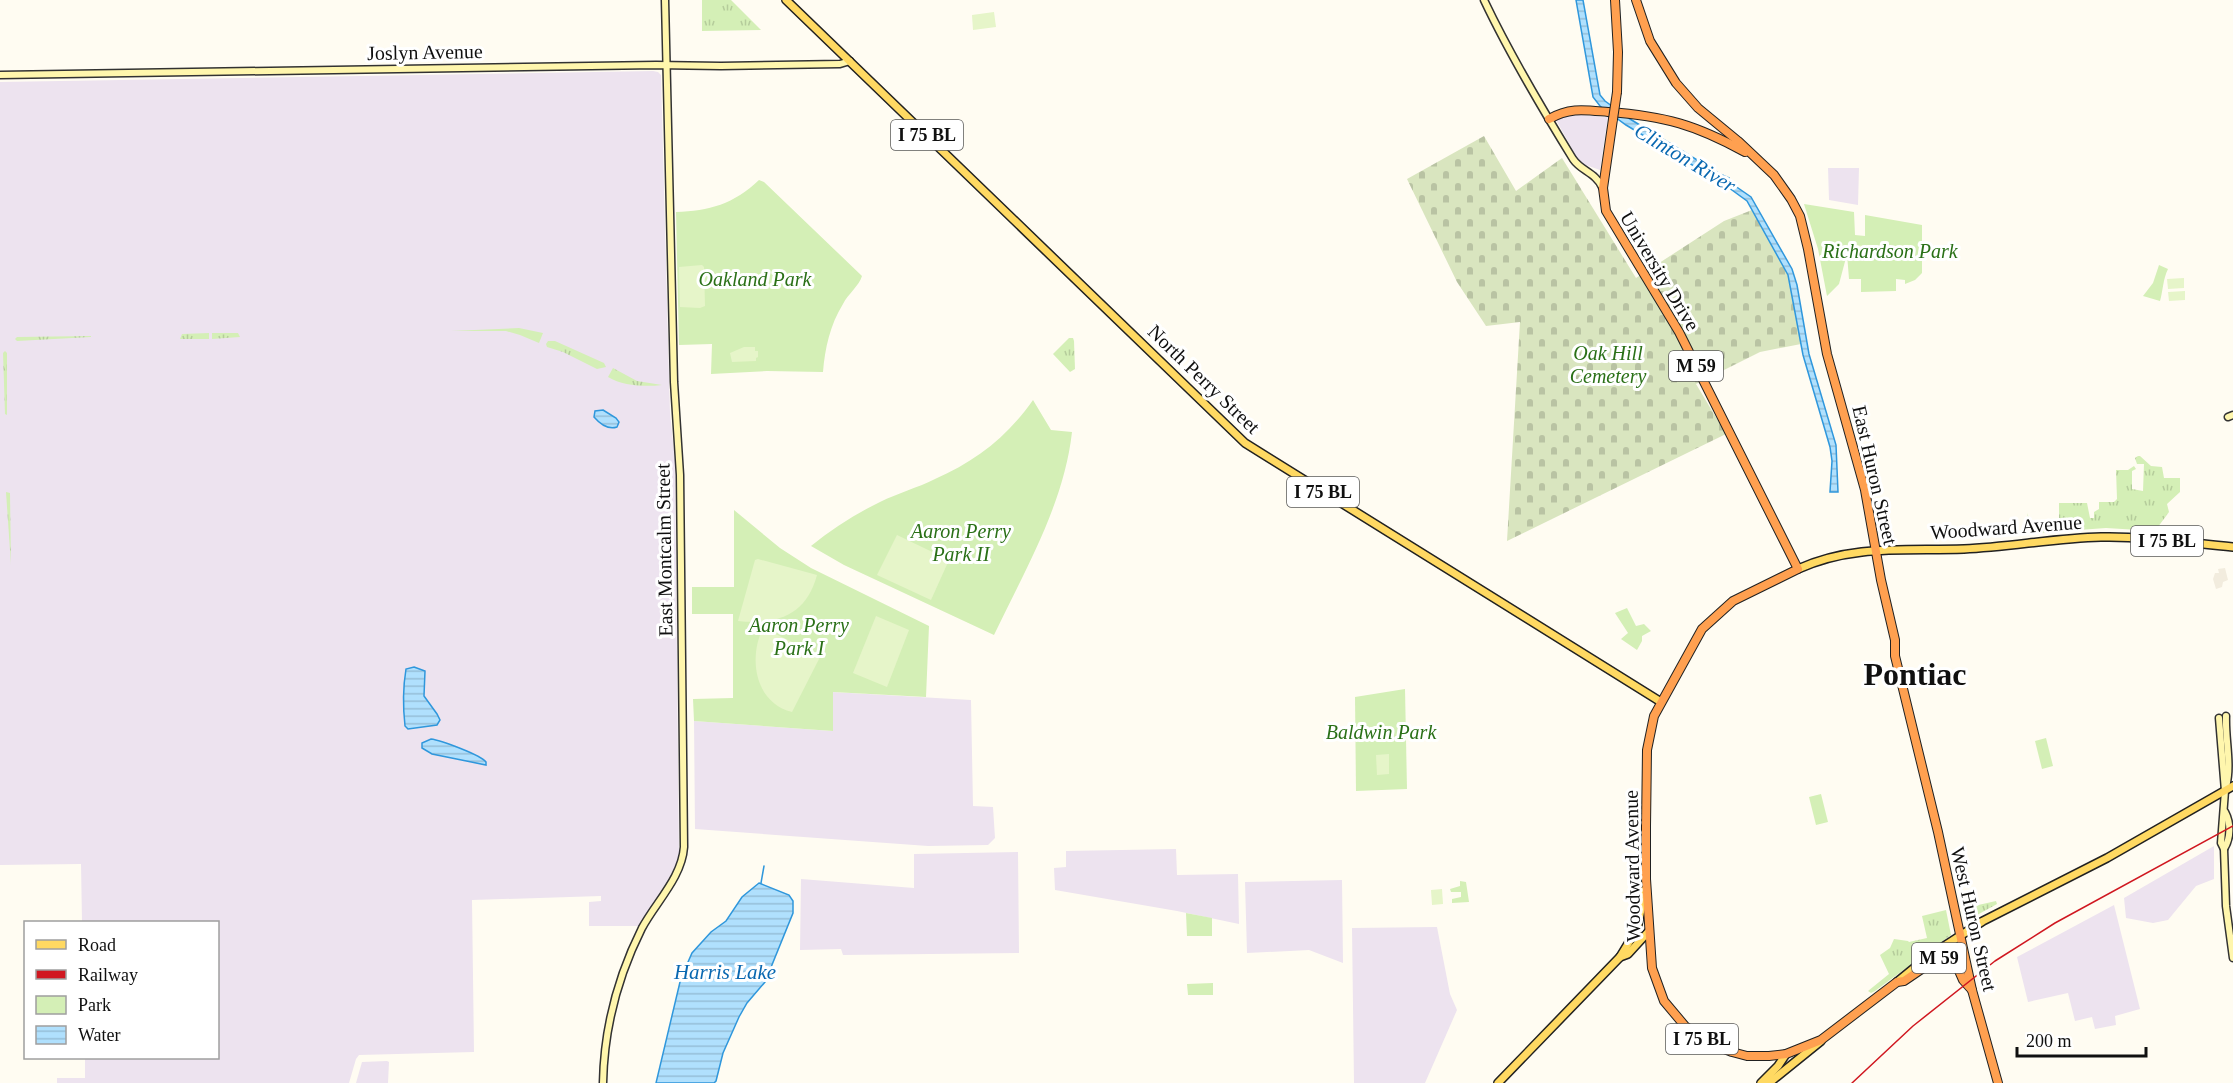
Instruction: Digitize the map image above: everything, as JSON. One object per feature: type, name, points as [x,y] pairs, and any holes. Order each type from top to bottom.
[{"type":"highway","name":"M 59","points":[[1603,188],[1617,92],[1618,45],[1615,0]]},
{"type":"highway","name":"M 59","points":[[1636,0],[1650,41],[1676,83],[1698,108],[1755,158]]},
{"type":"highway","points":[[1549,119],[1570,110],[1659,117],[1698,128],[1755,158]]},
{"type":"highway","name":"East Huron Street","points":[[1755,158],[1774,176],[1791,199],[1804,232],[1823,339],[1862,473],[1875,550],[1895,640],[1894,649],[1921,761]]},
{"type":"highway","name":"University Drive","points":[[1603,188],[1604,206],[1608,216],[1679,332],[1798,569]]},
{"type":"highway","name":"Woodward Avenue","points":[[1798,569],[1743,595],[1716,614],[1702,629],[1654,716],[1647,750],[1646,879],[1651,960],[1656,982],[1665,1001],[1684,1026],[1707,1042],[1732,1052],[1760,1056],[1786,1053],[1821,1040],[1897,982]]},
{"type":"highway","name":"West Huron Street","points":[[1921,761],[1972,990],[1998,1083]]},
{"type":"highway","name":"M 59","points":[[1897,982],[1904,981],[1935,960],[1946,958],[1956,964],[1963,980],[1972,990]]},
{"type":"main road","name":"East Montcalm Street","points":[[603,1083],[609,1026],[623,971],[644,925],[680,867],[684,851],[680,459],[674,397],[665,0]]},
{"type":"main road","name":"North Perry Street","points":[[786,0],[1245,443],[1660,702]]},
{"type":"main road","points":[[1484,0],[1513,59],[1574,161],[1596,177],[1603,188]]},
{"type":"main road","name":"Joslyn Avenue","points":[[0,75],[840,64],[850,61]]},
{"type":"main road","points":[[2233,415],[2228,417],[2233,420]]},
{"type":"main road","name":"Woodward Avenue","points":[[1798,569],[1833,555],[1875,550],[1964,549],[2101,537],[2233,547]]},
{"type":"main road","points":[[2222,717],[2229,756],[2229,778],[2225,791],[2225,812],[2221,822],[2221,843],[2224,849],[2226,906],[2233,958]]},
{"type":"main road","name":"Woodward Avenue","points":[[1897,982],[1960,935],[2107,858],[2233,786]]},
{"type":"main road","points":[[1498,1083],[1620,957],[1637,929],[1646,879]]},
{"type":"main road","points":[[1620,957],[1628,954],[1649,931]]},
{"type":"main road","points":[[1769,1083],[1821,1040]]},
{"type":"main road","points":[[1761,1083],[1778,1066],[1786,1053]]},
{"type":"shaded area","points":[[653,71],[661,75],[670,413],[675,461],[679,853],[675,868],[639,926],[589,926],[589,902],[601,901],[601,896],[472,900],[474,1052],[359,1055],[349,1083],[57,1083],[57,1078],[85,1078],[85,1059],[219,1059],[219,921],[82,921],[81,864],[0,865],[0,82]]},
{"type":"shaded area","points":[[1568,114],[1608,117],[1600,170],[1580,163],[1556,120]]},
{"type":"shaded area","points":[[1828,168],[1859,168],[1858,205],[1829,200]]},
{"type":"shaded area","points":[[2225,568],[2228,580],[2223,582],[2222,587],[2216,589],[2213,579],[2215,573],[2219,573],[2218,569]]},
{"type":"shaded area","points":[[832,692],[971,700],[973,806],[993,807],[995,838],[988,845],[928,846],[695,829],[694,721],[832,731]]},
{"type":"shaded area","points":[[2214,846],[2214,879],[2196,886],[2168,920],[2153,923],[2126,918],[2124,898]]},
{"type":"shaded area","points":[[1176,849],[1177,875],[1238,874],[1239,924],[1055,890],[1054,868],[1066,867],[1066,851]]},
{"type":"shaded area","points":[[1018,852],[1019,953],[843,955],[841,949],[800,950],[801,879],[914,888],[914,854]]},
{"type":"shaded area","points":[[1342,880],[1343,963],[1309,950],[1247,953],[1245,882]]},
{"type":"shaded area","points":[[2114,905],[2140,1009],[2115,1016],[2116,1025],[2095,1029],[2092,1017],[2075,1021],[2068,993],[2028,1002],[2017,957]]},
{"type":"shaded area","points":[[1437,927],[1450,994],[1457,1010],[1425,1083],[1354,1083],[1352,928]]},
{"type":"shaded area","points":[[362,1062],[389,1062],[388,1083],[356,1083]]},
{"type":"green space","points":[[702,0],[731,0],[761,30],[702,31]]},
{"type":"green space","points":[[994,12],[996,27],[973,30],[972,15]]},
{"type":"green space","name":"Oak Hill Cemetery","points":[[1484,136],[1516,191],[1562,158],[1636,278],[1724,221],[1752,210],[1788,275],[1801,344],[1760,352],[1696,384],[1726,434],[1507,541],[1520,322],[1486,326],[1457,282],[1407,179]]},
{"type":"green space","name":"Oakland Park","points":[[759,180],[764,182],[862,276],[845,300],[831,328],[823,372],[767,371],[711,374],[712,344],[679,345],[676,212],[720,205],[740,195]]},
{"type":"green space","name":"Richardson Park","points":[[1804,204],[1854,212],[1855,235],[1865,236],[1865,215],[1922,225],[1922,273],[1915,280],[1905,284],[1905,280],[1896,279],[1896,291],[1861,292],[1861,279],[1849,279],[1847,254],[1839,284],[1827,296],[1818,249]]},
{"type":"green space","points":[[1851,245],[1868,246],[1867,256],[1850,254]]},
{"type":"green space","points":[[702,265],[704,267],[705,306],[680,307],[679,267]]},
{"type":"green space","points":[[2159,265],[2168,269],[2160,301],[2143,296],[2153,283]]},
{"type":"green space","points":[[2184,278],[2184,288],[2168,289],[2167,279]]},
{"type":"green space","points":[[2185,291],[2185,300],[2169,301],[2168,292]]},
{"type":"green space","points":[[519,328],[543,333],[539,343],[506,331],[451,331]]},
{"type":"green space","points":[[209,333],[209,339],[180,339],[182,334]]},
{"type":"green space","points":[[212,333],[238,333],[240,337],[212,339]]},
{"type":"green space","points":[[91,336],[17,341],[15,339],[17,337]]},
{"type":"green space","points":[[1069,338],[1073,338],[1074,341],[1075,369],[1070,372],[1053,354]]},
{"type":"green space","points":[[548,341],[555,341],[604,363],[606,367],[597,369],[563,352],[547,347]]},
{"type":"green space","points":[[744,347],[755,347],[755,351],[758,351],[756,361],[732,362],[730,353]]},
{"type":"green space","points":[[5,351],[7,353],[7,415],[5,414],[3,353]]},
{"type":"green space","points":[[613,368],[637,381],[662,385],[641,386],[620,382],[608,377]]},
{"type":"green space","name":"Aaron Perry Park II","points":[[1033,400],[1051,430],[1072,432],[1068,459],[1042,536],[994,635],[844,565],[811,546],[862,512],[950,472],[977,456],[1001,437]]},
{"type":"green space","points":[[2138,456],[2151,466],[2162,467],[2164,478],[2180,478],[2180,492],[2167,504],[2169,512],[2155,531],[2106,528],[2038,533],[2031,531],[2027,513],[2033,527],[2042,523],[2055,524],[2055,521],[2059,521],[2059,503],[2087,503],[2090,518],[2094,518],[2094,512],[2099,509],[2099,502],[2114,502],[2117,499],[2116,470],[2128,470],[2134,466],[2136,469],[2132,471],[2132,489],[2143,491],[2144,464],[2137,464],[2135,458]]},
{"type":"green space","points":[[6,492],[10,493],[11,565]]},
{"type":"green space","name":"Aaron Perry Park I","points":[[734,510],[780,548],[811,568],[929,626],[926,697],[833,692],[833,731],[694,721],[693,699],[733,698],[733,614],[692,614],[692,587],[734,587]]},
{"type":"green space","points":[[897,535],[949,560],[931,600],[877,575]]},
{"type":"green space","points":[[755,560],[817,575],[805,600],[788,615],[765,621],[738,621]]},
{"type":"green space","points":[[1627,608],[1636,626],[1644,624],[1651,631],[1642,636],[1637,650],[1621,639],[1628,633],[1615,613]]},
{"type":"green space","points":[[876,616],[909,630],[887,687],[853,673]]},
{"type":"green space","points":[[763,628],[817,654],[819,659],[792,712],[780,707],[770,699],[758,678],[756,653]]},
{"type":"green space","name":"Baldwin Park","points":[[1405,689],[1407,789],[1356,791],[1355,697]]},
{"type":"green space","points":[[2046,738],[2053,766],[2042,769],[2035,741]]},
{"type":"green space","points":[[1389,754],[1389,774],[1377,775],[1376,755]]},
{"type":"green space","points":[[1821,794],[1828,822],[1816,825],[1809,797]]},
{"type":"green space","points":[[1460,881],[1466,882],[1469,902],[1452,903],[1452,899],[1461,897],[1461,892],[1451,892],[1450,889],[1460,886]]},
{"type":"green space","points":[[1442,889],[1443,904],[1432,905],[1431,890]]},
{"type":"green space","points":[[1996,901],[1997,904],[1968,920],[1965,908]]},
{"type":"green space","points":[[1946,910],[1951,935],[1875,991],[1871,993],[1868,991],[1889,974],[1880,955],[1890,948],[1894,939],[1909,942],[1927,938],[1922,916]]},
{"type":"green space","points":[[1186,913],[1212,918],[1212,936],[1187,936]]},
{"type":"green space","points":[[1213,983],[1213,995],[1188,995],[1187,984]]},
{"type":"water","name":"Clinton River","points":[[1576,0],[1583,0],[1600,95],[1630,119],[1729,178],[1728,181],[1751,197],[1792,269],[1809,354],[1836,445],[1838,492],[1830,492],[1832,461],[1830,447],[1803,355],[1788,275],[1747,201],[1725,185],[1723,188],[1714,178],[1626,125],[1600,106],[1593,97]]},
{"type":"water","points":[[603,410],[616,418],[619,422],[617,427],[604,426],[594,417],[595,411]]},
{"type":"water","points":[[414,667],[425,671],[424,696],[440,720],[437,725],[408,729],[405,726],[406,669]]},
{"type":"water","points":[[431,739],[469,752],[483,759],[486,765],[432,754],[422,748],[422,743]]},
{"type":"water","name":"Harris Lake","points":[[759,883],[789,895],[793,901],[793,913],[765,982],[747,1003],[739,1017],[723,1053],[716,1081],[714,1083],[656,1083],[679,979],[692,953],[711,932],[726,921],[742,897]]},
{"type":"waterway","points":[[761,883],[764,866]]},
{"type":"railway","points":[[1852,1083],[1913,1026],[1995,961],[2055,923],[2233,826]]},
{"type":"district","name":"Pontiac","points":[[1915,674]]}]
